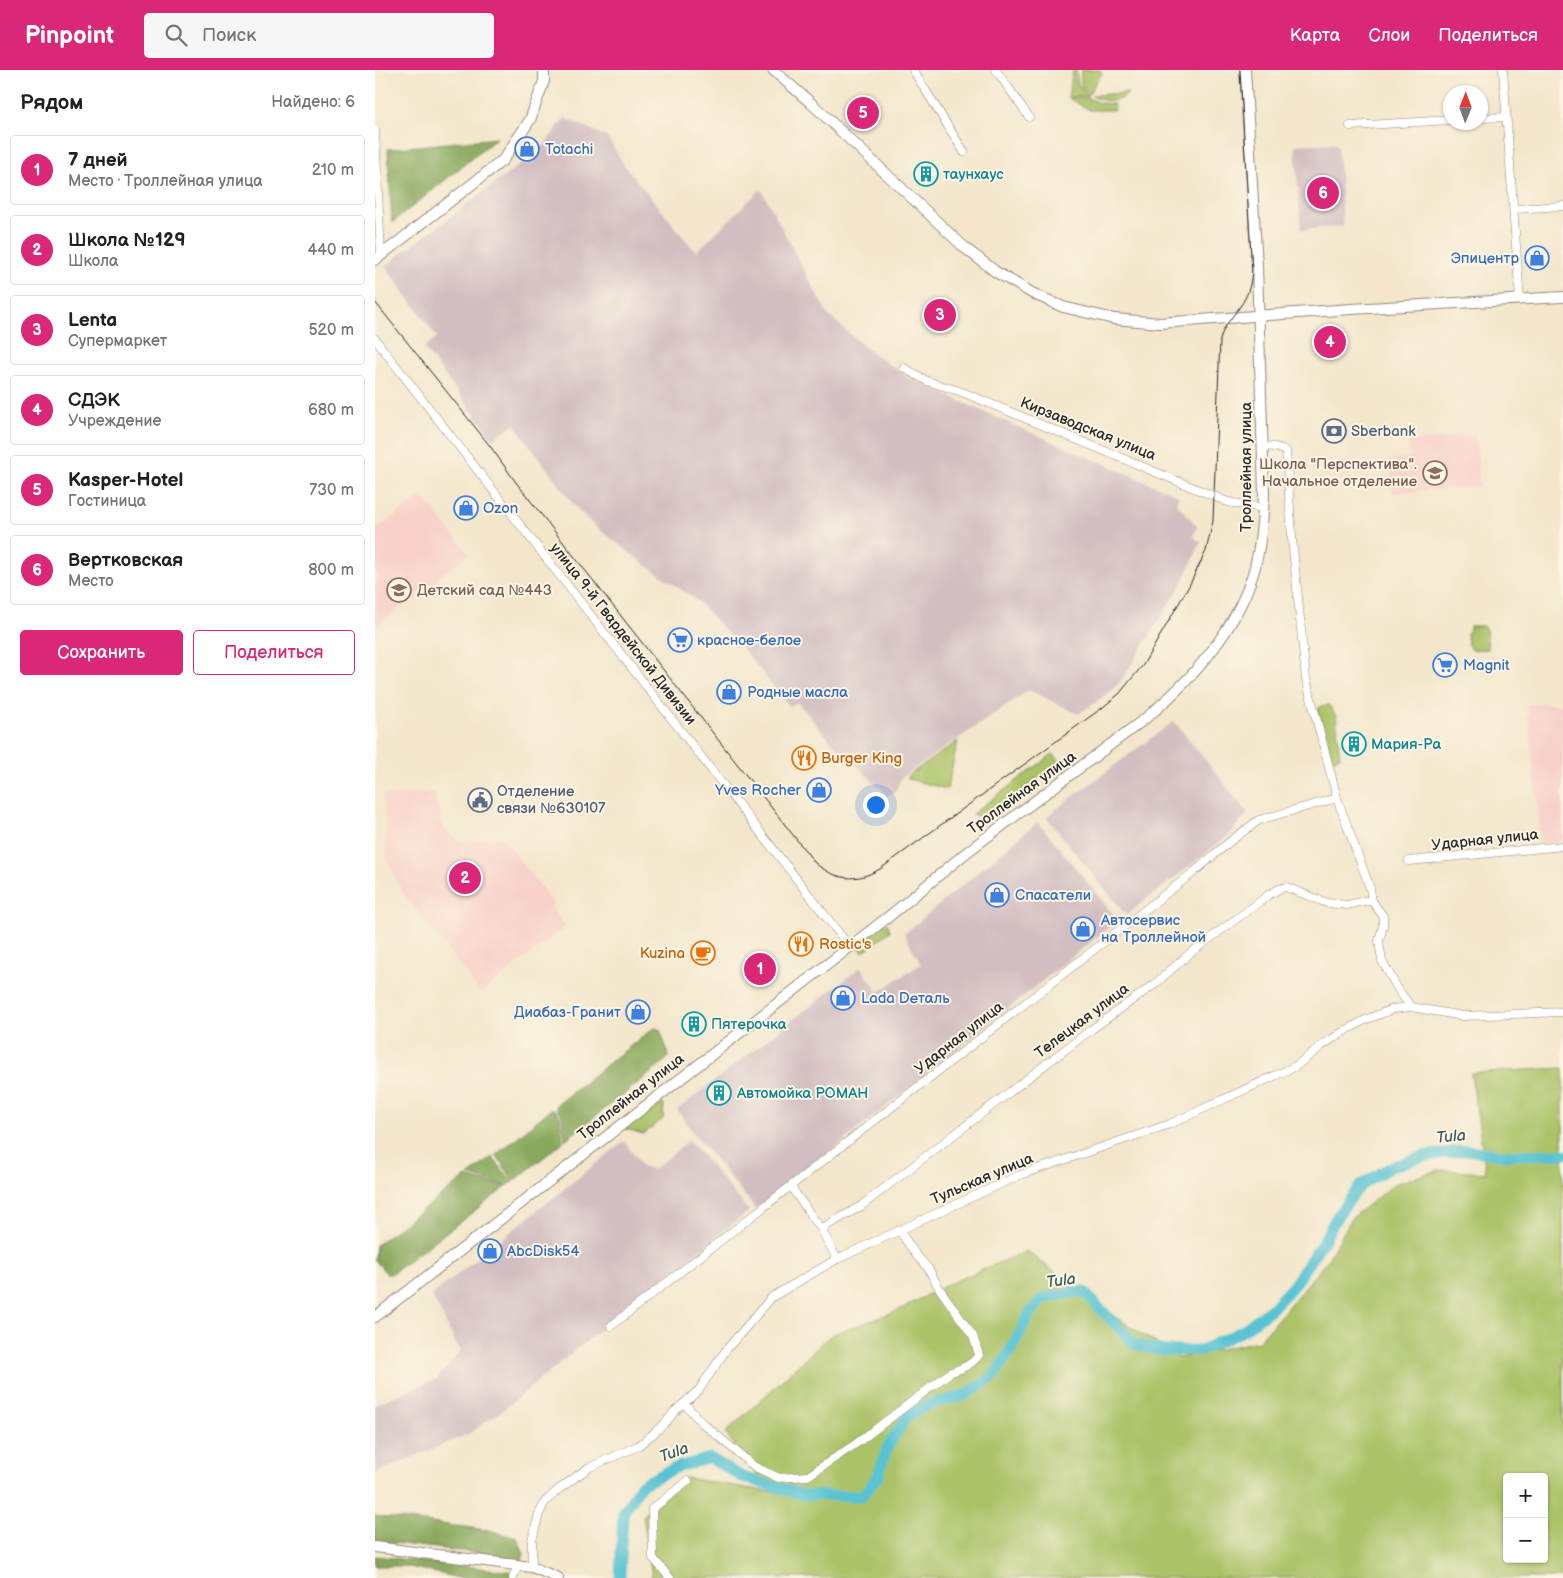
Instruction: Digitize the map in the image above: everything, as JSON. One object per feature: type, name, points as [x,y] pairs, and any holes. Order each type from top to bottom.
[{"type":"main road","points":[[378,258],[503,160],[530,120],[544,81],[544,70]]},
{"type":"main road","points":[[773,70],[811,103],[965,248],[996,272],[1032,293],[1063,307],[1113,319],[1160,323],[1563,298]]},
{"type":"main road","name":"Троллейная улица","points":[[375,1317],[967,852],[1118,740],[1167,700],[1190,678],[1213,650],[1231,624],[1248,589],[1261,538],[1263,508],[1257,266],[1245,70]]},
{"type":"main road","points":[[375,1547],[532,1567],[558,1578]]},
{"type":"street","points":[[913,70],[964,152]]},
{"type":"street","points":[[996,70],[1029,117]]},
{"type":"street","points":[[1503,70],[1520,300]]},
{"type":"street","points":[[1488,118],[1506,117]]},
{"type":"street","points":[[1350,126],[1443,120]]},
{"type":"street","points":[[375,130],[378,258]]},
{"type":"street","points":[[1514,209],[1563,206]]},
{"type":"street","name":"улица 9-й Гвардейской Дивизии","points":[[375,339],[849,946]]},
{"type":"street","name":"Кирзаводская улица","points":[[904,368],[927,381],[962,392],[1228,502],[1263,508]]},
{"type":"street","points":[[1262,446],[1275,447],[1285,451],[1306,679],[1337,798],[1370,888],[1372,901],[1383,916],[1383,926],[1379,941],[1382,961],[1399,991],[1411,1007]]},
{"type":"street","name":"Ударная улица","points":[[611,1326],[1180,883],[1233,838],[1259,820],[1337,798]]},
{"type":"street","name":"Ударная улица","points":[[1409,861],[1563,846]]},
{"type":"street","name":"Телецкая улица","points":[[821,1229],[861,1206],[1092,1029],[1155,984],[1189,954],[1270,894],[1286,887],[1327,903],[1347,905],[1372,901]]},
{"type":"street","name":"Тульская улица","points":[[532,1567],[532,1540],[539,1514],[545,1502],[588,1468],[638,1446],[653,1434],[699,1390],[726,1350],[772,1297],[837,1260],[1020,1175],[1169,1124],[1296,1066],[1320,1047],[1365,1020],[1393,1009],[1411,1007],[1463,1016],[1563,1012]]},
{"type":"street","points":[[791,1187],[821,1229],[837,1260]]},
{"type":"street","points":[[685,1404],[702,1423],[755,1468],[779,1478],[808,1476],[857,1443],[951,1372],[974,1362],[979,1355],[973,1336],[939,1288],[928,1268],[916,1255],[899,1230]]},
{"type":"street","points":[[670,1578],[653,1558],[652,1510],[687,1481]]},
{"type":"street","points":[[513,1578],[518,1565]]},
{"type":"shaded area","points":[[565,118],[607,137],[624,165],[696,252],[761,189],[828,315],[867,349],[907,377],[1179,496],[1176,503],[1197,526],[1193,537],[1201,542],[1182,584],[1121,681],[1101,699],[1078,714],[1029,690],[901,778],[896,790],[888,796],[827,737],[797,702],[790,707],[744,650],[695,599],[643,563],[590,522],[573,504],[514,424],[493,439],[424,348],[437,337],[385,266],[542,148]]},
{"type":"shaded area","points":[[1334,143],[1338,146],[1343,226],[1301,230],[1295,145]]},
{"type":"shaded area","name":"Школа \"Перспектива\". Начальное отделение","points":[[1476,436],[1480,487],[1392,493],[1390,460],[1410,458],[1409,441]]},
{"type":"shaded area","name":"Детский сад №443","points":[[422,496],[469,554],[375,627],[375,530]]},
{"type":"shaded area","points":[[1527,704],[1563,704],[1563,842],[1541,843]]},
{"type":"shaded area","points":[[1174,721],[1248,813],[1226,838],[1126,915],[1046,817]]},
{"type":"shaded area","points":[[434,792],[444,828],[459,841],[503,838],[551,900],[554,913],[566,926],[481,993],[403,893],[388,863],[383,795]]},
{"type":"shaded area","points":[[1038,822],[1118,920],[756,1209],[691,1130],[677,1110],[861,967],[878,992],[921,964],[904,934]]},
{"type":"shaded area","points":[[689,1140],[749,1211],[645,1293],[498,1414],[468,1434],[375,1473],[375,1404],[437,1379],[460,1352],[432,1295],[624,1141],[642,1166],[653,1170]]},
{"type":"green space","points":[[1073,70],[1076,70],[1078,84],[1087,96],[1068,97]]},
{"type":"green space","points":[[1081,70],[1100,70],[1102,73],[1088,95],[1081,85]]},
{"type":"green space","points":[[1128,93],[1121,99],[1111,101],[1092,96],[1092,95]]},
{"type":"green space","points":[[1068,98],[1088,98],[1099,103],[1114,104],[1115,110],[1090,110]]},
{"type":"green space","points":[[497,138],[392,223],[388,149]]},
{"type":"green space","points":[[1470,626],[1483,626],[1486,629],[1488,649],[1472,650],[1468,645],[1467,633],[1470,630]]},
{"type":"green space","points":[[1329,705],[1336,716],[1340,757],[1333,759],[1330,758],[1318,709],[1321,706]]},
{"type":"green space","points":[[958,741],[947,789],[908,779],[909,775]]},
{"type":"green space","points":[[1053,754],[1060,761],[985,819],[972,814]]},
{"type":"green space","points":[[884,924],[888,924],[890,931],[863,952],[858,947]]},
{"type":"green space","points":[[656,1028],[660,1030],[668,1052],[668,1058],[565,1140],[562,1116],[556,1108],[557,1104]]},
{"type":"green space","points":[[1563,1068],[1563,1578],[652,1578],[643,1515],[687,1478],[771,1492],[725,1433],[831,1335],[897,1311],[946,1285],[1027,1251],[1103,1309],[1179,1358],[1259,1341],[1327,1261],[1352,1218],[1394,1184],[1439,1170],[1486,1173],[1471,1073]]},
{"type":"green space","points":[[659,1100],[664,1104],[663,1119],[643,1134],[623,1128]]},
{"type":"green space","points":[[551,1109],[555,1110],[560,1117],[563,1142],[514,1181],[496,1155]]},
{"type":"green space","points":[[492,1157],[513,1182],[507,1186],[469,1175]]},
{"type":"green space","points":[[466,1177],[506,1187],[391,1274],[387,1274],[375,1260],[376,1245]]},
{"type":"green space","points":[[375,1516],[488,1530],[517,1538],[524,1554],[522,1561],[488,1554],[375,1541]]},
{"type":"green space","points":[[375,1556],[514,1572],[512,1578],[459,1578],[405,1566],[375,1566]]},
{"type":"waterway","name":"Tula","points":[[620,1578],[623,1513],[641,1485],[675,1468],[710,1458],[742,1477],[803,1495],[862,1496],[878,1476],[887,1448],[907,1416],[930,1404],[962,1396],[993,1377],[1012,1348],[1030,1313],[1044,1298],[1083,1291],[1135,1345],[1164,1351],[1202,1350],[1242,1331],[1271,1309],[1293,1286],[1324,1240],[1339,1213],[1361,1185],[1391,1167],[1424,1156],[1468,1150],[1503,1155],[1563,1154]]},
{"type":"tram line","points":[[375,302],[490,446],[515,481],[815,863],[838,876],[846,878],[863,876],[880,869],[1119,694],[1143,665],[1189,586],[1206,551],[1213,521],[1220,340],[1226,325],[1245,298],[1252,271],[1240,70]]},
{"type":"place","name":"Kasper-Hotel","points":[[863,113]]},
{"type":"place","name":"Totachi","points":[[527,149]]},
{"type":"place","name":"таунхаус","points":[[926,174]]},
{"type":"place","name":"Вертковская","points":[[1323,193]]},
{"type":"place","name":"Эпицентр","points":[[1537,258]]},
{"type":"place","name":"Lenta","points":[[940,315]]},
{"type":"place","name":"СДЭК","points":[[1330,342]]},
{"type":"place","name":"Sberbank","points":[[1334,431]]},
{"type":"place","name":"Школа \"Перспектива\". Начальное отделение","points":[[1435,473]]},
{"type":"place","name":"Ozon","points":[[466,508]]},
{"type":"place","name":"Детский сад №443","points":[[399,590]]},
{"type":"place","name":"красное-белое","points":[[680,640]]},
{"type":"place","name":"Magnit","points":[[1445,665]]},
{"type":"place","name":"Родные масла","points":[[729,692]]},
{"type":"place","name":"Мария-Ра","points":[[1354,744]]},
{"type":"place","name":"Burger King","points":[[804,758]]},
{"type":"place","name":"Yves Rocher","points":[[819,790]]},
{"type":"place","name":"Отделение связи №630107","points":[[480,800]]},
{"type":"place","name":"Школа №129","points":[[465,878]]},
{"type":"place","name":"Спасатели","points":[[997,895]]},
{"type":"place","name":"Автосервис на Троллейной","points":[[1083,929]]},
{"type":"place","name":"Rostic's","points":[[801,944]]},
{"type":"place","name":"Kuzina","points":[[703,953]]},
{"type":"place","name":"7 дней","points":[[760,969]]},
{"type":"place","name":"Lada Dеталь","points":[[843,998]]},
{"type":"place","name":"Диабаз-Гранит","points":[[638,1012]]},
{"type":"place","name":"Пятерочка","points":[[694,1024]]},
{"type":"place","name":"Автомойка РОМАН","points":[[719,1093]]},
{"type":"place","name":"AbcDisk54","points":[[490,1251]]}]
